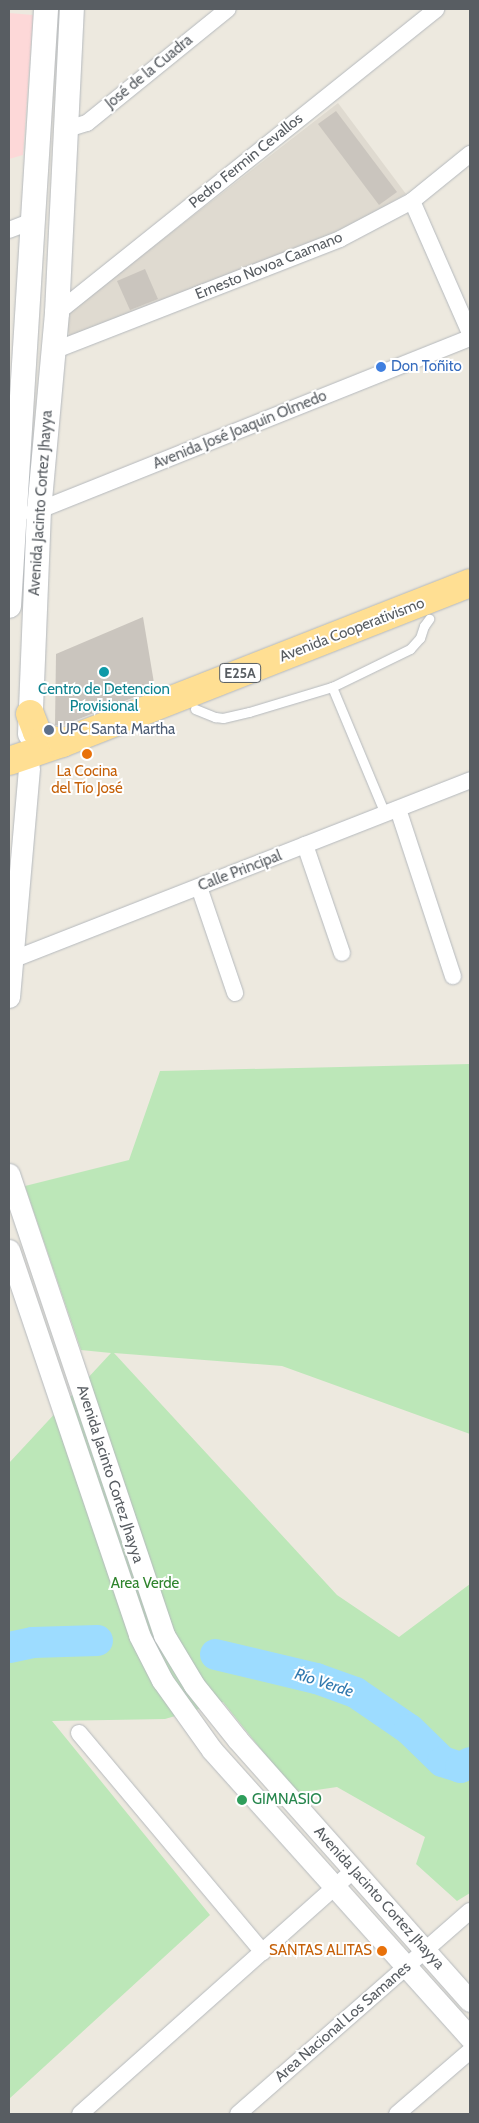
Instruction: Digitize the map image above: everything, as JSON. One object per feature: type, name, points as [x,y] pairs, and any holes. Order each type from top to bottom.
[{"type":"highway","name":"Avenida Cooperativismo","points":[[19,765],[62,743],[470,583]]},
{"type":"highway","name":"Avenida Cooperativismo","points":[[19,765],[195,710],[470,604]]},
{"type":"highway","points":[[30,714],[37,732],[45,738],[62,743]]},
{"type":"main road","name":"Avenida Jacinto Cortez Jhayya","points":[[9,606],[17,364],[33,221],[46,9]]},
{"type":"main road","name":"Avenida Jacinto Cortez Jhayya","points":[[19,765],[30,714],[38,511],[57,313],[72,9]]},
{"type":"street","name":"José de la Cuadra","points":[[67,129],[87,123],[228,9]]},
{"type":"street","name":"Pedro Fermin Cevallos","points":[[57,313],[436,9]]},
{"type":"street","name":"Ernesto Novoa Caamano","points":[[53,351],[334,242],[412,201],[470,154]]},
{"type":"street","points":[[412,201],[470,333]]},
{"type":"street","points":[[9,230],[33,221]]},
{"type":"street","name":"Avenida José Joaquin Olmedo","points":[[12,521],[470,338]]},
{"type":"street","name":"Avenida Jacinto Cortez Jhayya","points":[[9,997],[19,765]]},
{"type":"street","name":"Calle Principal","points":[[10,961],[470,780]]},
{"type":"street","points":[[391,811],[452,976]]},
{"type":"street","points":[[305,845],[342,953]]},
{"type":"street","points":[[200,887],[235,992]]},
{"type":"street","name":"Avenida Jacinto Cortez Jhayya","points":[[9,1174],[164,1635],[194,1685],[216,1712],[353,1871],[470,2000]]},
{"type":"street","name":"Avenida Jacinto Cortez Jhayya","points":[[9,1250],[139,1635],[162,1680],[212,1750],[336,1886],[470,2038]]},
{"type":"street","points":[[79,1733],[263,1952]]},
{"type":"street","points":[[80,2114],[353,1871]]},
{"type":"street","name":"Area Nacional Los Samanes","points":[[238,2114],[470,1911]]},
{"type":"street","points":[[401,2113],[470,2051]]},
{"type":"lane","points":[[195,710],[214,717],[223,718],[332,687],[410,649],[420,638],[429,619]]},
{"type":"lane","points":[[332,687],[391,811]]},
{"type":"shaded area","points":[[9,13],[33,15],[23,155],[9,159]]},
{"type":"shaded area","points":[[338,103],[406,194],[330,237],[70,338],[64,316]]},
{"type":"green space","name":"Area Verde","points":[[470,1064],[470,1434],[282,1366],[114,1353],[337,1595],[399,1637],[470,1584],[470,1893],[457,1901],[416,1864],[425,1837],[337,1787],[296,1793],[223,1702],[165,1719],[52,1721],[210,1915],[9,2099],[9,1463],[111,1353],[81,1350],[25,1186],[129,1160],[160,1071]]},
{"type":"building","points":[[336,111],[397,192],[379,205],[318,124]]},
{"type":"building","points":[[145,269],[158,299],[130,310],[117,281]]},
{"type":"building","name":"Centro de Detencion Provisional","points":[[143,617],[155,689],[61,726],[55,725],[56,654]]},
{"type":"waterway","name":"Río Verde","points":[[9,1647],[32,1642],[97,1640]]},
{"type":"waterway","name":"Río Verde","points":[[215,1654],[316,1678],[355,1692],[409,1729],[442,1761],[460,1767],[470,1762]]},
{"type":"place","name":"Don Toñito","points":[[381,367]]},
{"type":"place","name":"Centro de Detencion Provisional","points":[[104,672]]},
{"type":"place","name":"UPC Santa Martha","points":[[49,730]]},
{"type":"place","name":"La Cocina del Tío José","points":[[87,754]]},
{"type":"place","name":"GIMNASIO","points":[[242,1800]]},
{"type":"place","name":"SANTAS ALITAS","points":[[382,1951]]}]
